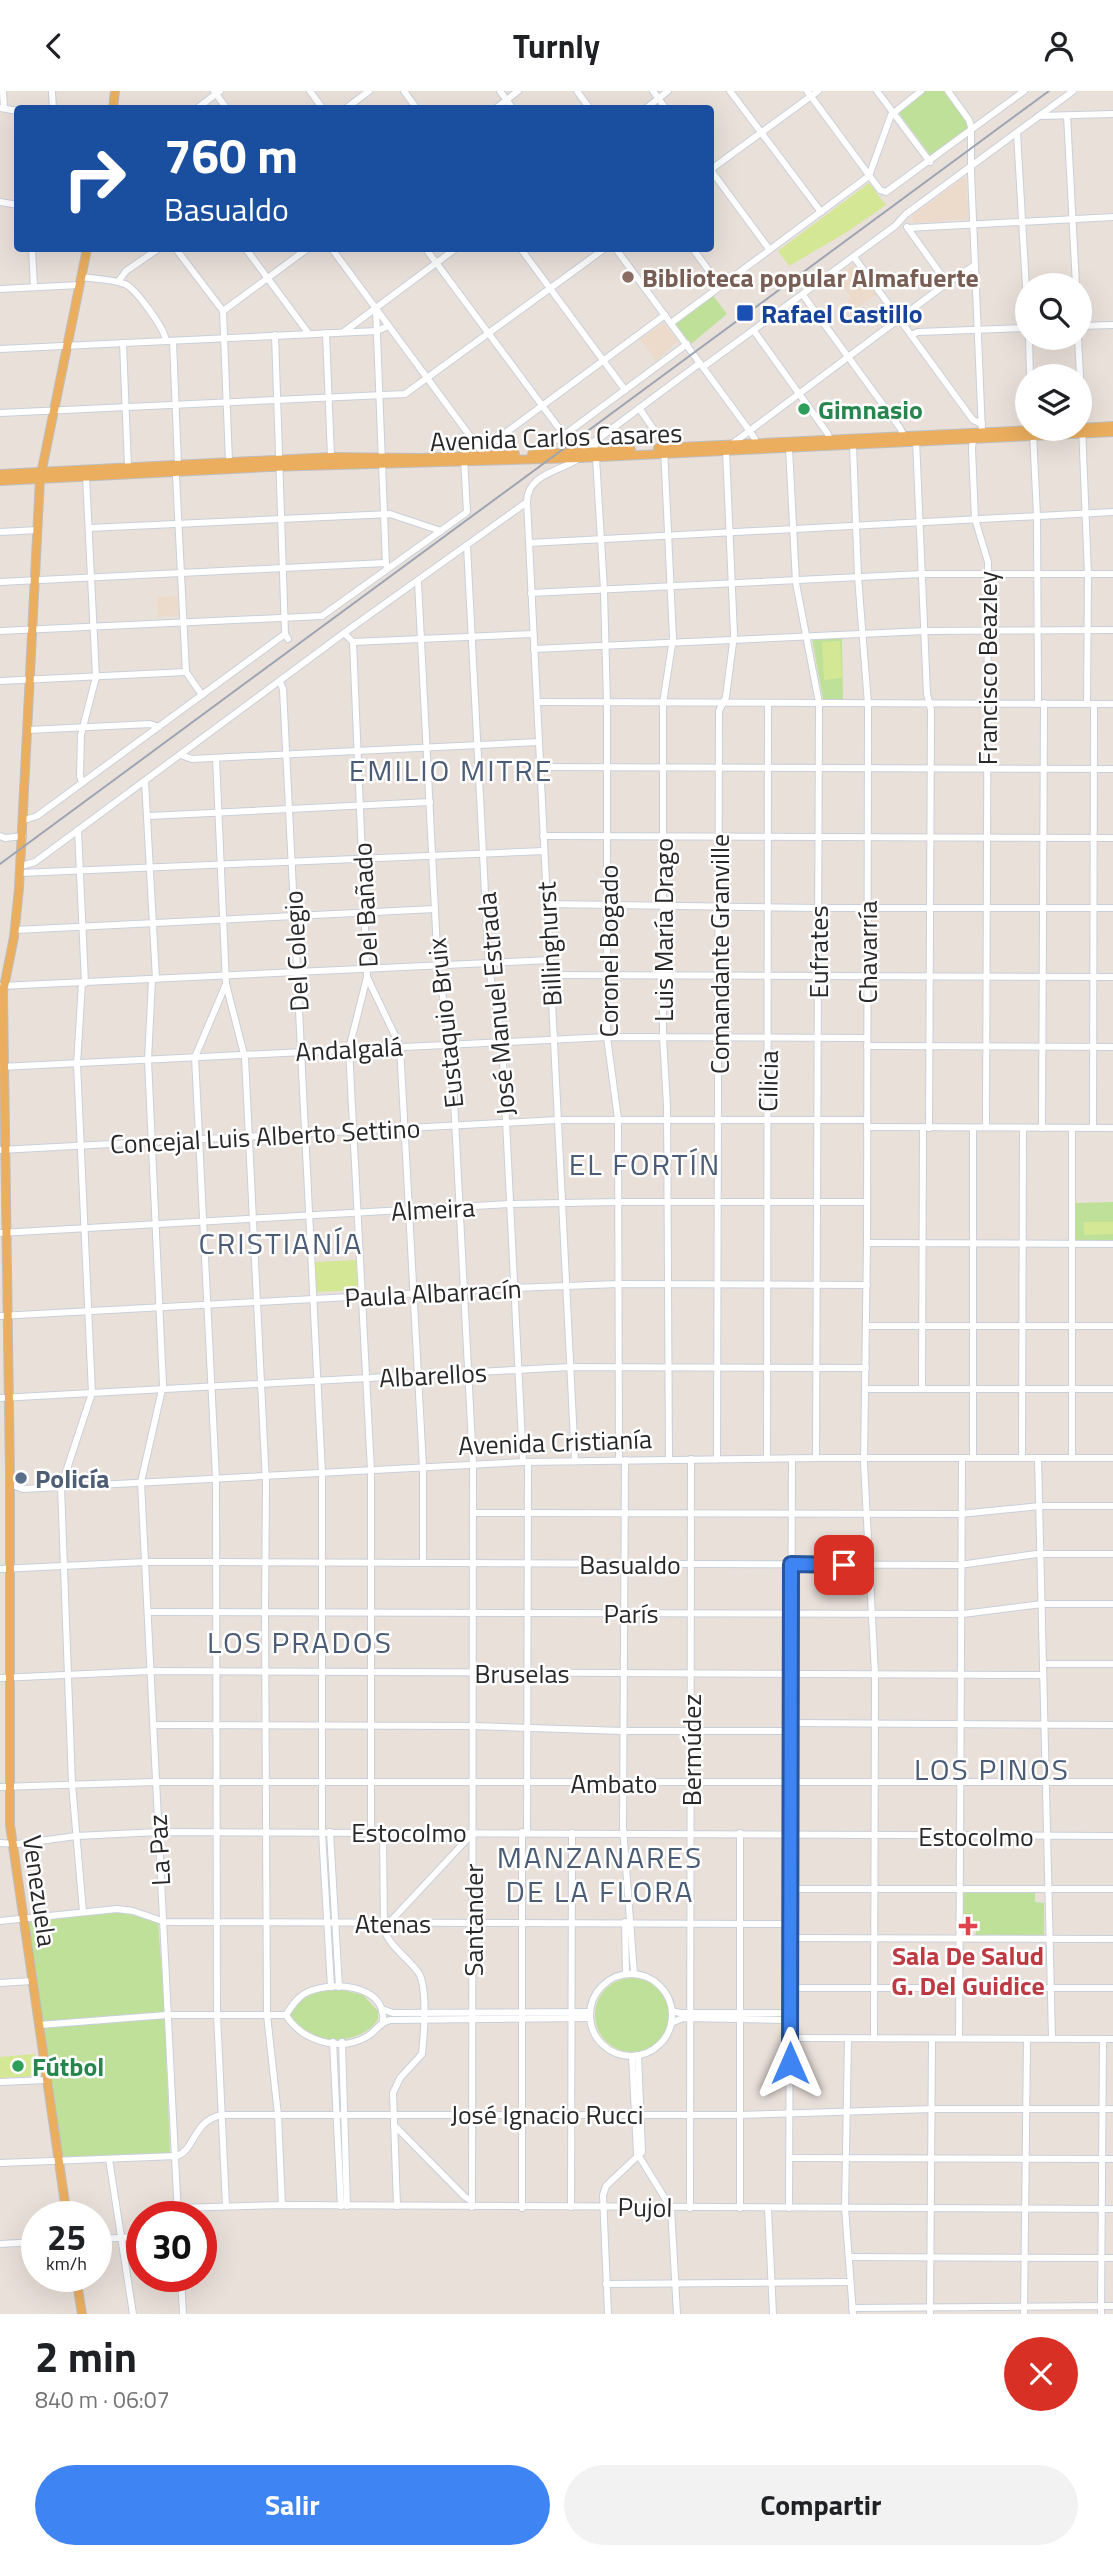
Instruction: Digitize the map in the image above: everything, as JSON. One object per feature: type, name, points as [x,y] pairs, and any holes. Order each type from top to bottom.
[{"type":"main road","name":"Venezuela","points":[[64,2201],[5,1786],[10,1678],[4,1569],[9,1484],[4,1398],[1,1067],[2,986],[15,930],[21,870],[41,475],[86,252]]},
{"type":"main road","name":"Avenida Carlos Casares","points":[[1092,428],[1113,426]]},
{"type":"main road","name":"Avenida Carlos Casares","points":[[756,447],[789,448],[830,443],[853,445],[982,428],[1015,431]]},
{"type":"main road","name":"Avenida Carlos Casares","points":[[1092,430],[1113,432]]},
{"type":"main road","name":"Avenida Carlos Casares","points":[[916,438],[973,439],[1015,434]]},
{"type":"main road","name":"Avenida Carlos Casares","points":[[482,456],[581,454],[596,450],[664,451],[905,439]]},
{"type":"main road","name":"Avenida Carlos Casares","points":[[0,474],[86,477],[280,463],[581,454]]},
{"type":"main road","name":"Avenida Carlos Casares","points":[[0,481],[128,467],[177,469],[229,462],[280,463],[331,457],[383,460]]},
{"type":"main road","name":"Avenida Cristianía","points":[[0,1482],[9,1484]]},
{"type":"main road","points":[[78,2292],[82,2314]]},
{"type":"street","points":[[2,108],[3,91]]},
{"type":"street","points":[[350,105],[369,91]]},
{"type":"street","points":[[500,91],[510,105]]},
{"type":"street","points":[[500,105],[518,91]]},
{"type":"street","points":[[653,91],[663,105]]},
{"type":"street","points":[[650,105],[668,91]]},
{"type":"street","points":[[730,91],[821,212]]},
{"type":"street","points":[[714,168],[809,94],[818,91]]},
{"type":"street","points":[[877,91],[930,162]]},
{"type":"street","points":[[671,323],[869,176],[893,112],[921,91]]},
{"type":"street","points":[[948,91],[969,120],[971,131],[982,428],[973,439]]},
{"type":"street","points":[[21,870],[527,502],[528,492],[536,480],[581,454],[596,450],[639,408],[754,331],[1073,91]]},
{"type":"street","points":[[201,105],[216,92]]},
{"type":"street","points":[[809,94],[869,176],[880,190],[886,192],[1021,92]]},
{"type":"street","points":[[1039,116],[1113,114]]},
{"type":"street","points":[[1067,116],[1075,273]]},
{"type":"street","points":[[1017,133],[1025,273]]},
{"type":"street","points":[[714,174],[769,249]]},
{"type":"street","points":[[908,228],[1113,217]]},
{"type":"street","points":[[902,220],[947,283]]},
{"type":"street","points":[[32,252],[34,287]]},
{"type":"street","points":[[118,282],[126,271],[154,252]]},
{"type":"street","points":[[178,252],[223,311],[229,462]]},
{"type":"street","points":[[248,252],[309,334]]},
{"type":"street","points":[[223,311],[303,252]]},
{"type":"street","points":[[334,252],[482,456],[543,406],[665,314]]},
{"type":"street","points":[[428,252],[564,435]]},
{"type":"street","points":[[344,331],[451,252]]},
{"type":"street","points":[[523,252],[625,390]]},
{"type":"street","points":[[0,413],[405,394],[600,252]]},
{"type":"street","points":[[618,252],[749,430],[756,447]]},
{"type":"street","points":[[695,252],[720,286]]},
{"type":"street","points":[[854,257],[973,420],[982,428]]},
{"type":"street","points":[[728,448],[848,356],[975,265]]},
{"type":"street","points":[[0,289],[81,281],[118,282],[130,288],[170,341],[176,405],[178,523],[186,672],[202,695]]},
{"type":"street","points":[[803,295],[905,439]]},
{"type":"street","points":[[375,308],[387,566]]},
{"type":"street","points":[[1092,326],[1113,325]]},
{"type":"street","points":[[0,349],[377,331],[388,326]]},
{"type":"street","points":[[911,335],[918,332],[1015,329]]},
{"type":"street","points":[[754,331],[799,393],[830,443]]},
{"type":"street","points":[[326,333],[331,457]]},
{"type":"street","points":[[23,820],[37,816],[286,636],[275,335]]},
{"type":"street","points":[[123,343],[128,467]]},
{"type":"street","points":[[534,454],[538,448],[564,435],[687,344]]},
{"type":"street","name":"Luis María Drago","points":[[639,408],[661,440],[664,451],[673,642],[663,703],[663,1037],[667,1119],[669,1460]]},
{"type":"street","points":[[916,438],[931,769],[930,1047],[923,1243],[922,1389]]},
{"type":"street","name":"Francisco Beazley","points":[[973,439],[975,519],[988,558],[986,1127]]},
{"type":"street","points":[[1033,441],[1045,770],[1042,1128]]},
{"type":"street","points":[[1082,441],[1094,770],[1093,1128]]},
{"type":"street","name":"Chavarría","points":[[853,445],[858,577],[868,704],[865,1458],[875,1674],[874,2038]]},
{"type":"street","name":"Comandante Granville","points":[[717,1459],[719,711],[726,697],[734,639],[728,448]]},
{"type":"street","name":"Eufrates","points":[[789,448],[796,580],[819,703],[816,1458]]},
{"type":"street","name":"Coronel Bogado","points":[[596,450],[606,646],[607,1037],[618,1119],[618,1367],[625,1564],[623,1731],[628,1923]]},
{"type":"street","points":[[0,631],[323,616],[387,566],[467,512],[464,459]]},
{"type":"street","points":[[82,782],[80,776],[83,728],[96,677],[86,477]]},
{"type":"street","name":"Billinghurst","points":[[527,502],[575,1461]]},
{"type":"street","points":[[529,543],[1113,512]]},
{"type":"street","points":[[89,528],[384,514],[441,531]]},
{"type":"street","points":[[0,532],[38,530]]},
{"type":"street","name":"José Manuel Estrada","points":[[467,546],[489,962],[502,1041],[528,1514],[522,2208]]},
{"type":"street","points":[[0,582],[283,568],[387,566]]},
{"type":"street","points":[[531,593],[922,574],[1113,574]]},
{"type":"street","name":"Eustaquio Bruix","points":[[418,582],[438,965],[451,1043],[473,1464]]},
{"type":"street","points":[[534,649],[925,631],[1113,631]]},
{"type":"street","points":[[344,633],[353,642],[533,634]]},
{"type":"street","name":"Del Bañado","points":[[353,642],[367,977],[400,1047],[423,1467],[423,1563]]},
{"type":"street","points":[[0,681],[186,672]]},
{"type":"street","name":"Del Colegio","points":[[280,682],[284,689],[322,1473],[321,1783],[331,1923]]},
{"type":"street","points":[[537,702],[1113,703]]},
{"type":"street","name":"Cilicia","points":[[767,1458],[768,703]]},
{"type":"street","points":[[28,730],[150,724],[159,727]]},
{"type":"street","points":[[181,755],[192,759],[539,742]]},
{"type":"street","points":[[216,758],[226,980],[244,1055],[266,1475],[267,2015],[278,2115],[282,2205]]},
{"type":"street","points":[[540,768],[1113,769]]},
{"type":"street","name":"La Paz","points":[[145,781],[149,816],[154,980],[148,1060],[162,1389],[141,1482],[177,2201]]},
{"type":"street","points":[[149,816],[430,802]]},
{"type":"street","points":[[78,831],[84,983],[77,1063],[92,1393],[61,1487],[72,1784],[83,1912]]},
{"type":"street","points":[[0,836],[23,836]]},
{"type":"street","points":[[543,836],[1113,838]]},
{"type":"street","points":[[21,870],[150,868],[544,851]]},
{"type":"street","points":[[548,904],[1113,908]]},
{"type":"street","points":[[15,930],[435,909]]},
{"type":"street","points":[[2,986],[226,980],[297,972],[550,960]]},
{"type":"street","points":[[551,975],[1113,977]]},
{"type":"street","points":[[367,977],[349,1049],[371,1471],[371,1832]]},
{"type":"street","points":[[226,980],[195,1057],[216,1478],[217,2014],[226,2206]]},
{"type":"street","name":"Andalgalá","points":[[1,1067],[607,1037],[817,1037],[930,1047],[1113,1047]]},
{"type":"street","name":"Concejal Luis Alberto Settino","points":[[2,1150],[557,1120],[817,1119],[926,1128],[1113,1128]]},
{"type":"street","points":[[973,1128],[973,1458]]},
{"type":"street","points":[[1022,1458],[1023,1128]]},
{"type":"street","points":[[1072,1458],[1073,1128]]},
{"type":"street","name":"Almeira","points":[[2,1233],[561,1203],[866,1202]]},
{"type":"street","points":[[867,1243],[1113,1244]]},
{"type":"street","name":"Paula Albarracín","points":[[4,1316],[618,1284],[867,1285]]},
{"type":"street","points":[[867,1326],[1113,1326]]},
{"type":"street","name":"Albarellos","points":[[4,1398],[570,1367],[866,1368]]},
{"type":"street","points":[[866,1389],[1113,1389]]},
{"type":"street","name":"Avenida Cristianía","points":[[9,1484],[23,1489],[526,1462],[767,1458],[1113,1458]]},
{"type":"street","points":[[789,2208],[792,1458]]},
{"type":"street","points":[[959,2038],[962,1458]]},
{"type":"street","points":[[1038,1458],[1052,2038]]},
{"type":"street","name":"Bermúdez","points":[[690,2208],[691,1459]]},
{"type":"street","name":"Santander","points":[[472,2204],[473,1464]]},
{"type":"street","points":[[475,1513],[960,1514],[1040,1506],[1113,1506]]},
{"type":"street","name":"Basualdo","points":[[145,1562],[960,1565],[1041,1554],[1113,1553]]},
{"type":"street","points":[[4,1569],[145,1562]]},
{"type":"street","name":"París","points":[[148,1612],[960,1614],[1042,1604],[1113,1604]]},
{"type":"street","points":[[1043,1664],[1113,1664]]},
{"type":"street","name":"Bruselas","points":[[0,1678],[150,1671],[1043,1675]]},
{"type":"street","points":[[154,1725],[528,1726],[623,1731],[875,1724],[1113,1725]]},
{"type":"street","name":"Ambato","points":[[5,1786],[156,1782],[1113,1782]]},
{"type":"street","name":"Estocolmo","points":[[0,1843],[159,1832],[1113,1836]]},
{"type":"street","points":[[383,1832],[388,1938],[421,1975],[424,1985],[422,2054],[396,2083],[392,2097],[397,2206]]},
{"type":"street","points":[[386,1923],[473,1832]]},
{"type":"street","points":[[571,2207],[572,1833]]},
{"type":"street","points":[[740,1833],[740,2208]]},
{"type":"street","points":[[464,1844],[473,1846]]},
{"type":"street","points":[[791,1889],[1113,1889]]},
{"type":"street","name":"Atenas","points":[[0,1921],[124,1909],[163,1922],[790,1924]]},
{"type":"street","points":[[331,1923],[339,1987]]},
{"type":"street","points":[[331,1923],[331,1987]]},
{"type":"street","points":[[628,1923],[634,1974]]},
{"type":"street","points":[[626,1974],[628,1923]]},
{"type":"street","points":[[790,1938],[1113,1939]]},
{"type":"street","points":[[634,1974],[647,1977],[662,1988],[669,1999],[671,2023],[660,2044],[650,2051],[635,2055],[620,2054],[604,2045],[593,2030],[590,2015],[593,2000],[604,1985],[614,1978],[634,1974]]},
{"type":"street","points":[[0,1983],[32,1982]]},
{"type":"street","points":[[286,2015],[302,1995],[339,1987],[365,1992],[374,1998],[382,2010],[383,2022]]},
{"type":"street","points":[[790,1988],[1113,1988]]},
{"type":"street","points":[[382,2010],[423,2016],[590,2015]]},
{"type":"street","points":[[672,2011],[691,2016],[783,2013],[790,2016]]},
{"type":"street","points":[[39,2025],[167,2015],[286,2015],[302,2034],[316,2040],[342,2042],[364,2038],[383,2022],[423,2016]]},
{"type":"street","points":[[671,2023],[691,2016]]},
{"type":"street","points":[[791,2038],[1113,2039]]},
{"type":"street","points":[[848,2039],[845,2208],[853,2311],[1101,2310],[1113,2306]]},
{"type":"street","points":[[930,2311],[932,2039]]},
{"type":"street","points":[[1024,2311],[1027,2039]]},
{"type":"street","points":[[1101,2310],[1103,2039]]},
{"type":"street","points":[[333,2042],[344,2206]]},
{"type":"street","points":[[340,2115],[342,2042]]},
{"type":"street","points":[[608,2314],[602,2207],[606,2186],[642,2153],[637,2114],[635,2055]]},
{"type":"street","points":[[0,2082],[46,2080]]},
{"type":"street","name":"José Ignacio Rucci","points":[[222,2115],[740,2115],[932,2109],[1113,2109]]},
{"type":"street","points":[[0,2163],[174,2156],[184,2153],[195,2133],[204,2124],[222,2115]]},
{"type":"street","points":[[393,2125],[472,2204]]},
{"type":"street","points":[[639,2157],[671,2208],[677,2314]]},
{"type":"street","points":[[790,2158],[1113,2159]]},
{"type":"street","points":[[109,2159],[133,2314]]},
{"type":"street","name":"Pujol","points":[[217,2206],[472,2204],[522,2208],[1113,2209]]},
{"type":"street","points":[[768,2209],[773,2314]]},
{"type":"street","points":[[112,2238],[126,2238]]},
{"type":"street","points":[[0,2244],[21,2243]]},
{"type":"street","points":[[849,2257],[1113,2258]]},
{"type":"street","points":[[606,2284],[849,2282]]},
{"type":"street","points":[[182,2292],[183,2314]]},
{"type":"shaded area","points":[[963,178],[966,179],[967,219],[913,223],[912,216]]},
{"type":"shaded area","points":[[855,265],[876,294],[854,310],[847,301],[851,297],[836,277]]},
{"type":"shaded area","points":[[663,323],[678,341],[656,361],[640,339]]},
{"type":"shaded area","points":[[177,596],[178,615],[158,617],[157,597]]},
{"type":"green space","points":[[925,91],[945,91],[967,122],[968,128],[931,156],[898,112]]},
{"type":"green space","points":[[869,183],[886,205],[789,266],[778,251]]},
{"type":"green space","points":[[712,294],[727,314],[691,344],[674,322]]},
{"type":"green space","points":[[842,638],[843,699],[823,699],[812,639]]},
{"type":"green space","points":[[840,641],[842,678],[824,680],[822,642]]},
{"type":"green space","points":[[1113,1202],[1113,1240],[1076,1240],[1076,1203]]},
{"type":"green space","points":[[1084,1222],[1113,1222],[1113,1234],[1084,1235]]},
{"type":"green space","points":[[357,1260],[359,1290],[317,1292],[315,1262]]},
{"type":"green space","points":[[961,1891],[1035,1891],[1035,1902],[1044,1903],[1044,1935],[976,1936],[976,1923],[961,1923]]},
{"type":"green space","points":[[119,1911],[133,1913],[158,1923],[165,2012],[40,2022],[27,1922]]},
{"type":"green space","points":[[632,1978],[646,1981],[658,1989],[666,2001],[669,2015],[666,2029],[658,2041],[646,2049],[632,2052],[618,2049],[606,2041],[598,2029],[595,2015],[598,2001],[606,1989],[618,1981]]},
{"type":"green space","points":[[339,1989],[363,1995],[378,2011],[378,2019],[373,2026],[357,2036],[328,2040],[311,2036],[290,2017],[297,2003],[309,1995]]},
{"type":"green space","points":[[162,2018],[165,2021],[170,2154],[59,2157],[41,2028]]},
{"type":"green space","name":"Fútbol","points":[[35,2054],[37,2076],[0,2078],[0,2057]]},
{"type":"railway","points":[[0,864],[1049,91]]},
{"type":"place","name":"Biblioteca popular Almafuerte","points":[[628,277]]},
{"type":"place","name":"Rafael Castillo","points":[[745,313]]},
{"type":"place","name":"Gimnasio","points":[[804,409]]},
{"type":"place","name":"Policía","points":[[21,1478]]},
{"type":"place","name":"Sala De Salud G. Del Guidice","points":[[968,1926]]},
{"type":"place","name":"Fútbol","points":[[18,2066]]},
{"type":"district","name":"EMILIO MITRE","points":[[451,770]]},
{"type":"district","name":"EL FORTÍN","points":[[645,1164]]},
{"type":"district","name":"CRISTIANÍA","points":[[281,1243]]},
{"type":"district","name":"LOS PRADOS","points":[[300,1642]]},
{"type":"district","name":"LOS PINOS","points":[[992,1769]]},
{"type":"district","name":"MANZANARES DE LA FLORA","points":[[600,1874]]},
{"type":"route","points":[[790,2063],[791,1564],[844,1565]]}]
